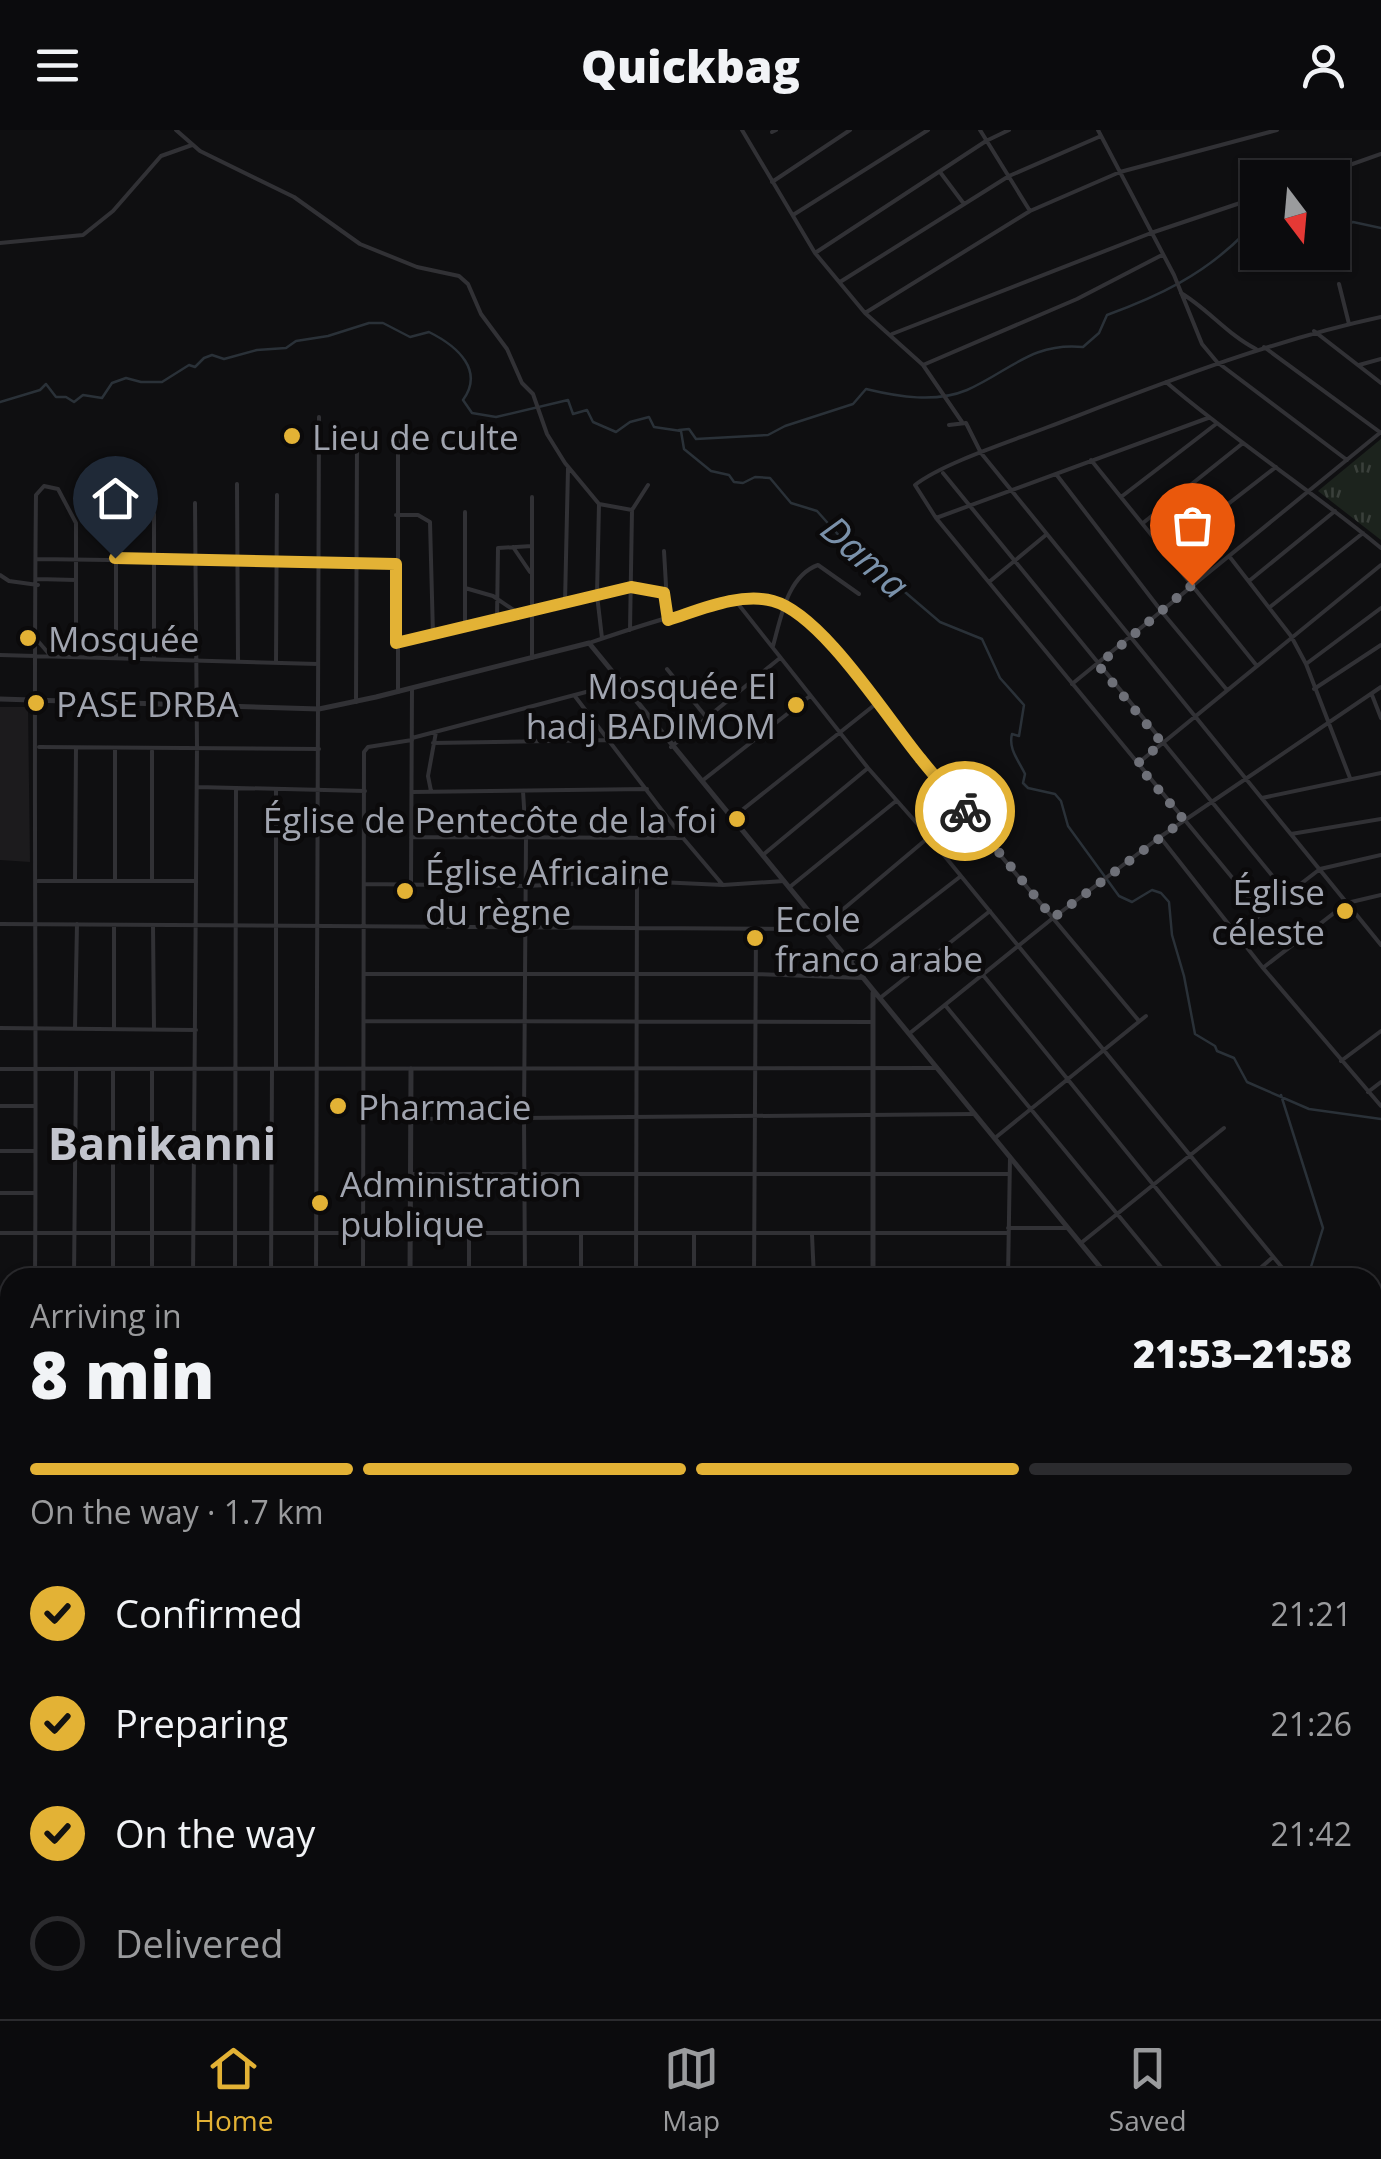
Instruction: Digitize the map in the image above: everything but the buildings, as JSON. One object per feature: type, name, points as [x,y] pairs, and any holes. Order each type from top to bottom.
[{"type":"street","points":[[176,130],[192,145],[294,197],[360,244],[417,266],[459,276],[468,284],[482,314],[507,349],[522,383],[534,394],[543,426],[568,466],[599,504],[597,595],[602,638]]},
{"type":"street","points":[[742,130],[815,253],[865,312],[922,365],[969,427],[981,453],[1380,941]]},
{"type":"street","points":[[772,182],[850,130]]},
{"type":"street","points":[[793,215],[928,130]]},
{"type":"street","points":[[980,130],[1030,211]]},
{"type":"street","points":[[815,253],[986,140],[1010,130]]},
{"type":"street","points":[[865,312],[1030,211],[1120,172],[1277,130]]},
{"type":"street","points":[[839,283],[1008,176],[1099,131],[1181,293],[1202,344],[1217,362],[1347,460]]},
{"type":"street","points":[[0,243],[83,235],[113,211],[161,156],[192,145]]},
{"type":"street","points":[[1350,165],[1381,154]]},
{"type":"street","points":[[940,171],[964,204]]},
{"type":"street","points":[[892,334],[1240,202]]},
{"type":"street","points":[[922,365],[1076,299],[1162,254]]},
{"type":"street","points":[[1339,284],[1349,324]]},
{"type":"street","points":[[1181,293],[1256,349]]},
{"type":"street","points":[[1263,915],[936,518],[915,485],[981,453],[1217,362],[1314,331],[1381,317]]},
{"type":"street","points":[[1314,331],[1381,383]]},
{"type":"street","points":[[1072,684],[1381,432],[1264,347]]},
{"type":"street","points":[[1360,365],[1381,359]]},
{"type":"street","points":[[1166,382],[1381,548]]},
{"type":"street","points":[[316,1268],[320,416]]},
{"type":"street","points":[[936,518],[1208,418]]},
{"type":"street","points":[[950,425],[962,422]]},
{"type":"street","points":[[1121,497],[1216,424]]},
{"type":"street","points":[[398,441],[398,692]]},
{"type":"street","points":[[1143,523],[1243,443]]},
{"type":"street","points":[[356,702],[357,444]]},
{"type":"street","points":[[1091,460],[1257,666]]},
{"type":"street","points":[[565,603],[568,466]]},
{"type":"street","points":[[1166,552],[1276,466]]},
{"type":"street","points":[[942,472],[1288,895]]},
{"type":"street","points":[[1055,473],[1227,690]]},
{"type":"street","points":[[237,484],[238,661]]},
{"type":"street","points":[[34,1268],[36,494],[50,485],[58,489],[74,518],[76,658]]},
{"type":"street","points":[[630,630],[632,510],[648,485]]},
{"type":"street","points":[[116,491],[116,656]]},
{"type":"street","points":[[276,662],[277,495]]},
{"type":"street","points":[[532,497],[532,658]]},
{"type":"street","points":[[193,1268],[195,503]]},
{"type":"street","points":[[599,504],[632,510]]},
{"type":"street","points":[[1249,581],[1334,511]]},
{"type":"street","points":[[465,512],[465,627]]},
{"type":"street","points":[[154,514],[154,658]]},
{"type":"street","points":[[396,515],[429,519],[433,634]]},
{"type":"street","points":[[1270,607],[1363,533]]},
{"type":"street","points":[[989,582],[1047,534]]},
{"type":"street","points":[[498,619],[498,548],[532,546]]},
{"type":"street","points":[[513,547],[532,574]]},
{"type":"street","points":[[664,551],[668,620]]},
{"type":"street","points":[[1229,556],[1291,636],[1306,664],[1350,778]]},
{"type":"street","points":[[36,560],[396,564]]},
{"type":"street","points":[[1137,764],[1381,564]]},
{"type":"street","points":[[772,646],[782,605],[814,566],[827,570],[859,594]]},
{"type":"street","points":[[0,575],[9,580],[38,582],[76,580]]},
{"type":"street","points":[[396,643],[631,587],[664,593]]},
{"type":"street","points":[[465,588],[498,599],[519,614]]},
{"type":"street","points":[[735,600],[868,768],[930,837],[1282,1268]]},
{"type":"street","points":[[0,699],[319,708],[532,658],[735,600],[772,600],[815,629],[878,701],[918,756],[1138,1021]]},
{"type":"street","points":[[1306,664],[1381,608]]},
{"type":"street","points":[[37,640],[51,657]]},
{"type":"street","points":[[589,643],[1100,1268]]},
{"type":"street","points":[[1313,690],[1381,645]]},
{"type":"street","points":[[0,656],[318,664]]},
{"type":"street","points":[[671,747],[781,657]]},
{"type":"street","points":[[666,670],[707,718]]},
{"type":"street","points":[[364,1268],[365,749],[622,682]]},
{"type":"street","points":[[909,1034],[1160,837],[1381,687]]},
{"type":"street","points":[[411,884],[412,688]]},
{"type":"street","points":[[1372,694],[1381,718]]},
{"type":"street","points":[[574,695],[723,885]]},
{"type":"street","points":[[702,782],[810,696]]},
{"type":"street","points":[[732,818],[878,701]]},
{"type":"street","points":[[433,743],[609,740],[652,723]]},
{"type":"street","points":[[431,791],[428,776],[436,732]]},
{"type":"street","points":[[37,747],[320,748]]},
{"type":"street","points":[[75,881],[76,748]]},
{"type":"street","points":[[115,748],[115,881]]},
{"type":"street","points":[[152,748],[152,881]]},
{"type":"street","points":[[762,856],[868,768]]},
{"type":"street","points":[[1262,798],[1381,774]]},
{"type":"street","points":[[197,787],[365,790]]},
{"type":"street","points":[[0,924],[822,927],[984,787]]},
{"type":"street","points":[[235,1268],[236,788]]},
{"type":"street","points":[[271,1268],[276,790]]},
{"type":"street","points":[[412,792],[647,790]]},
{"type":"street","points":[[523,792],[524,1268]]},
{"type":"street","points":[[364,884],[787,884],[896,801]]},
{"type":"street","points":[[1291,834],[1381,819]]},
{"type":"street","points":[[412,837],[683,838]]},
{"type":"street","points":[[1160,837],[1263,968],[1381,1106]]},
{"type":"street","points":[[1237,933],[1320,869],[1381,854]]},
{"type":"street","points":[[850,962],[961,876]]},
{"type":"street","points":[[38,881],[196,881]]},
{"type":"street","points":[[636,1268],[637,882]]},
{"type":"street","points":[[1263,968],[1347,903],[1381,895]]},
{"type":"street","points":[[880,998],[990,911]]},
{"type":"street","points":[[75,1029],[77,924]]},
{"type":"street","points":[[114,924],[114,1029]]},
{"type":"street","points":[[153,925],[154,1029]]},
{"type":"street","points":[[754,1268],[756,929]]},
{"type":"street","points":[[364,974],[756,974],[864,978]]},
{"type":"street","points":[[983,974],[1221,1268]]},
{"type":"street","points":[[873,990],[873,1268]]},
{"type":"street","points":[[945,1005],[1162,1268]]},
{"type":"street","points":[[994,1138],[1146,1016]]},
{"type":"street","points":[[364,1021],[873,1022]]},
{"type":"street","points":[[0,1028],[196,1030]]},
{"type":"street","points":[[1341,1061],[1381,1031]]},
{"type":"street","points":[[0,1069],[937,1068]]},
{"type":"street","points":[[410,1268],[411,1069]]},
{"type":"street","points":[[74,1268],[76,1070]]},
{"type":"street","points":[[112,1268],[113,1070]]},
{"type":"street","points":[[152,1070],[152,1268]]},
{"type":"street","points":[[1368,1092],[1381,1082]]},
{"type":"street","points":[[0,1106],[35,1106]]},
{"type":"street","points":[[410,1119],[974,1114]]},
{"type":"street","points":[[1081,1244],[1224,1128]]},
{"type":"street","points":[[0,1151],[34,1152]]},
{"type":"street","points":[[1008,1268],[1010,1157]]},
{"type":"street","points":[[410,1174],[1008,1174]]},
{"type":"street","points":[[0,1193],[35,1193]]},
{"type":"street","points":[[0,1233],[873,1235],[1067,1228]]},
{"type":"street","points":[[469,1234],[469,1268]]},
{"type":"street","points":[[580,1268],[581,1234]]},
{"type":"street","points":[[694,1234],[694,1268]]},
{"type":"street","points":[[812,1235],[814,1268]]},
{"type":"street","points":[[1260,1268],[1273,1257]]},
{"type":"shaded area","points":[[0,707],[28,707],[30,862],[0,860]]},
{"type":"green space","points":[[1381,439],[1381,540],[1318,491]]},
{"type":"waterway","points":[[1350,223],[1381,228]]},
{"type":"waterway","points":[[679,430],[689,429],[696,439],[768,435],[853,404],[866,389],[917,397],[967,390],[1035,353],[1083,347],[1099,333],[1107,315],[1180,283],[1240,238]]},
{"type":"waterway","name":"Dama","points":[[0,402],[40,390],[46,384],[56,397],[74,402],[83,395],[102,398],[112,383],[126,378],[162,382],[212,355],[224,359],[257,350],[286,348],[296,341],[383,323],[410,337],[429,332],[458,352],[469,370],[471,379],[463,400],[472,413],[496,417],[568,400],[573,414],[587,410],[593,422],[616,432],[630,422],[649,417],[654,427],[681,431],[684,449],[711,471],[729,475],[734,482],[770,478],[791,503],[817,511],[868,568],[885,575],[940,622],[982,639],[1000,678],[1024,705],[1019,736],[1012,734],[1011,739],[1025,774],[1023,783],[1028,788],[1055,794],[1061,801],[1068,826],[1119,896],[1132,902],[1152,890],[1169,902],[1172,935],[1195,1034],[1234,1058],[1247,1082],[1309,1109],[1381,1119]]},
{"type":"waterway","points":[[1281,1095],[1323,1228],[1311,1268]]},
{"type":"way so far","points":[[965,811],[1053,918],[1184,820],[1137,764],[1162,743],[1098,665],[1192,585]]},
{"type":"place","name":"Lieu de culte","points":[[292,436]]},
{"type":"place","name":"Mosquée","points":[[28,638]]},
{"type":"place","name":"PASE DRBA","points":[[36,703]]},
{"type":"place","name":"Mosquée El hadj BADIMOM","points":[[796,705]]},
{"type":"place","name":"Église de Pentecôte de la foi","points":[[737,819]]},
{"type":"place","name":"Église Africaine du règne","points":[[405,891]]},
{"type":"place","name":"Église céleste","points":[[1345,911]]},
{"type":"place","name":"Ecole franco arabe","points":[[755,938]]},
{"type":"place","name":"Pharmacie","points":[[338,1106]]},
{"type":"place","name":"Administration publique","points":[[320,1203]]},
{"type":"district","name":"Banikanni","points":[[162,1142]]},
{"type":"route","points":[[115,558],[396,564],[396,643],[631,587],[664,593],[668,620],[735,600],[772,600],[815,629],[965,811]]}]
